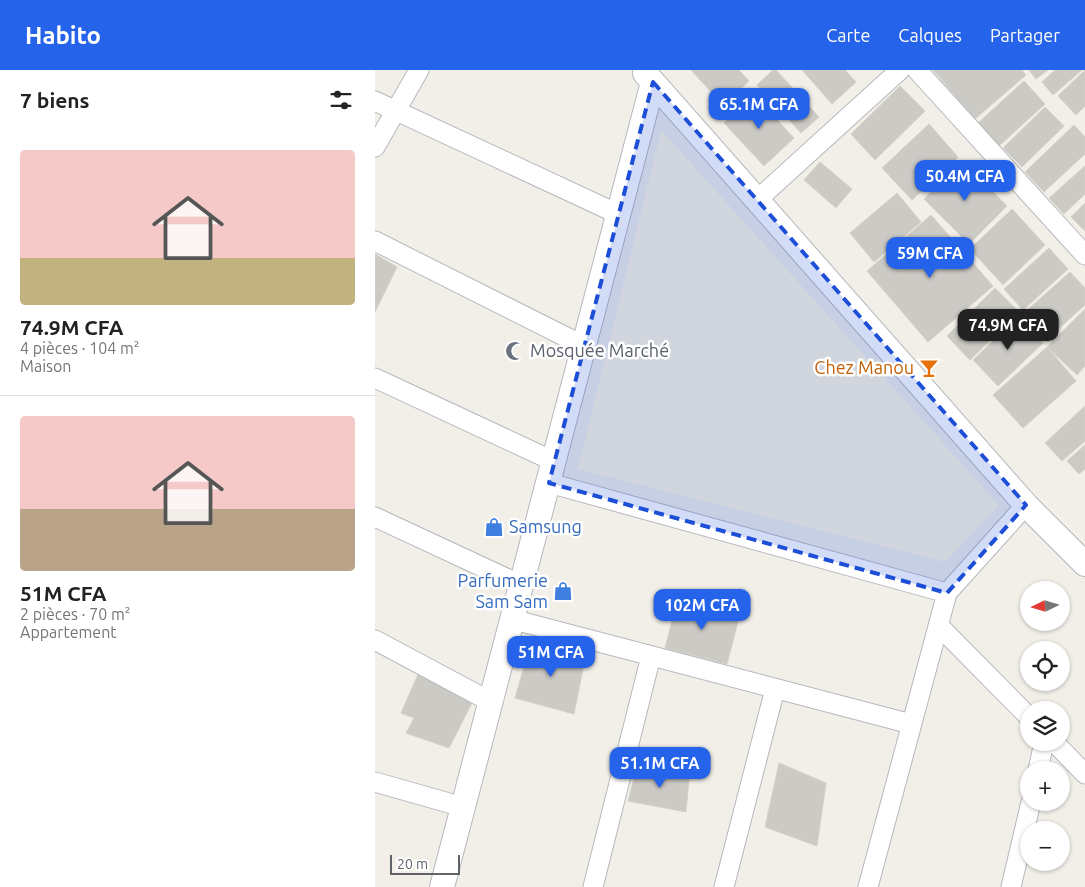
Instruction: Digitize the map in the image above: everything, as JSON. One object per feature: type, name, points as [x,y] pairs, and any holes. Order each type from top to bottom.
[{"type":"street","points":[[375,147],[419,70]]},
{"type":"street","points":[[757,200],[900,70]]},
{"type":"street","points":[[917,70],[1085,255]]},
{"type":"street","points":[[648,76],[1026,504],[1085,564]]},
{"type":"street","points":[[442,887],[619,214],[648,76]]},
{"type":"street","points":[[375,101],[619,214]]},
{"type":"street","points":[[375,241],[584,346]]},
{"type":"street","points":[[375,378],[551,472],[947,593]]},
{"type":"street","points":[[869,887],[947,593],[1026,504]]},
{"type":"street","points":[[375,517],[521,585]]},
{"type":"street","points":[[511,619],[911,724]]},
{"type":"street","points":[[938,625],[1020,708]]},
{"type":"street","points":[[375,640],[491,702]]},
{"type":"street","points":[[593,887],[651,656]]},
{"type":"street","points":[[725,887],[775,689]]},
{"type":"street","points":[[1063,751],[1085,774]]},
{"type":"street","points":[[375,782],[463,808]]},
{"type":"street","points":[[1011,887],[1029,811]]},
{"type":"highlighted area","points":[[653,82],[1026,505],[947,593],[549,483]]},
{"type":"shaded area","points":[[661,130],[999,505],[945,562],[578,469]]},
{"type":"building","points":[[691,70],[739,70],[749,81],[723,105]]},
{"type":"building","points":[[773,70],[776,70],[819,117],[801,133],[757,85]]},
{"type":"building","points":[[802,70],[845,70],[856,82],[832,104]]},
{"type":"building","points":[[933,70],[1022,70],[1026,75],[975,119]]},
{"type":"building","points":[[1029,70],[1048,70],[1036,79]]},
{"type":"building","points":[[1055,70],[1082,70],[1053,95],[1042,82]]},
{"type":"building","points":[[1085,70],[1085,106],[1076,115],[1058,96]]},
{"type":"building","points":[[1024,81],[1045,104],[998,147],[978,123]]},
{"type":"building","points":[[900,86],[925,111],[875,160],[851,134]]},
{"type":"building","points":[[754,95],[794,138],[764,166],[724,123]]},
{"type":"building","points":[[1045,107],[1064,126],[1022,167],[1003,148]]},
{"type":"building","points":[[929,124],[958,157],[912,200],[882,168]]},
{"type":"building","points":[[1074,125],[1085,137],[1085,154],[1044,192],[1025,172]]},
{"type":"building","points":[[962,160],[1007,206],[969,244],[924,199]]},
{"type":"building","points":[[820,162],[852,189],[836,208],[804,180]]},
{"type":"building","points":[[1085,166],[1085,194],[1064,214],[1049,198]]},
{"type":"building","points":[[897,193],[921,222],[874,262],[850,233]]},
{"type":"building","points":[[1085,203],[1085,231],[1071,217]]},
{"type":"building","points":[[1012,209],[1045,245],[1003,285],[970,249]]},
{"type":"building","points":[[931,215],[993,286],[928,342],[867,271]]},
{"type":"building","points":[[1049,248],[1068,269],[1023,310],[1004,289]]},
{"type":"building","points":[[375,254],[397,267],[375,312]]},
{"type":"building","points":[[1070,272],[1085,288],[1085,305],[1047,339],[1024,313]]},
{"type":"building","points":[[995,288],[1019,312],[970,360],[947,336]]},
{"type":"building","points":[[1085,309],[1085,366],[1077,375],[1047,347]]},
{"type":"building","points":[[1018,317],[1043,343],[998,386],[973,360]]},
{"type":"building","points":[[1047,347],[1076,381],[1023,428],[993,395]]},
{"type":"building","points":[[1085,406],[1085,441],[1062,461],[1045,443]]},
{"type":"building","points":[[1085,445],[1085,469],[1079,474],[1067,461]]},
{"type":"building","points":[[678,597],[740,614],[727,664],[665,648]]},
{"type":"building","points":[[532,639],[585,659],[574,714],[515,698]]},
{"type":"building","points":[[420,670],[475,697],[449,748],[406,733],[414,718],[401,713]]},
{"type":"building","points":[[638,763],[689,778],[686,812],[628,801]]},
{"type":"building","points":[[779,763],[826,783],[817,846],[765,827]]},
{"type":"place","name":"Mosquée Marché","points":[[515,351]]},
{"type":"place","name":"Chez Manou","points":[[929,368]]},
{"type":"place","name":"Samsung","points":[[494,527]]},
{"type":"place","name":"Parfumerie Sam Sam","points":[[563,591]]}]
